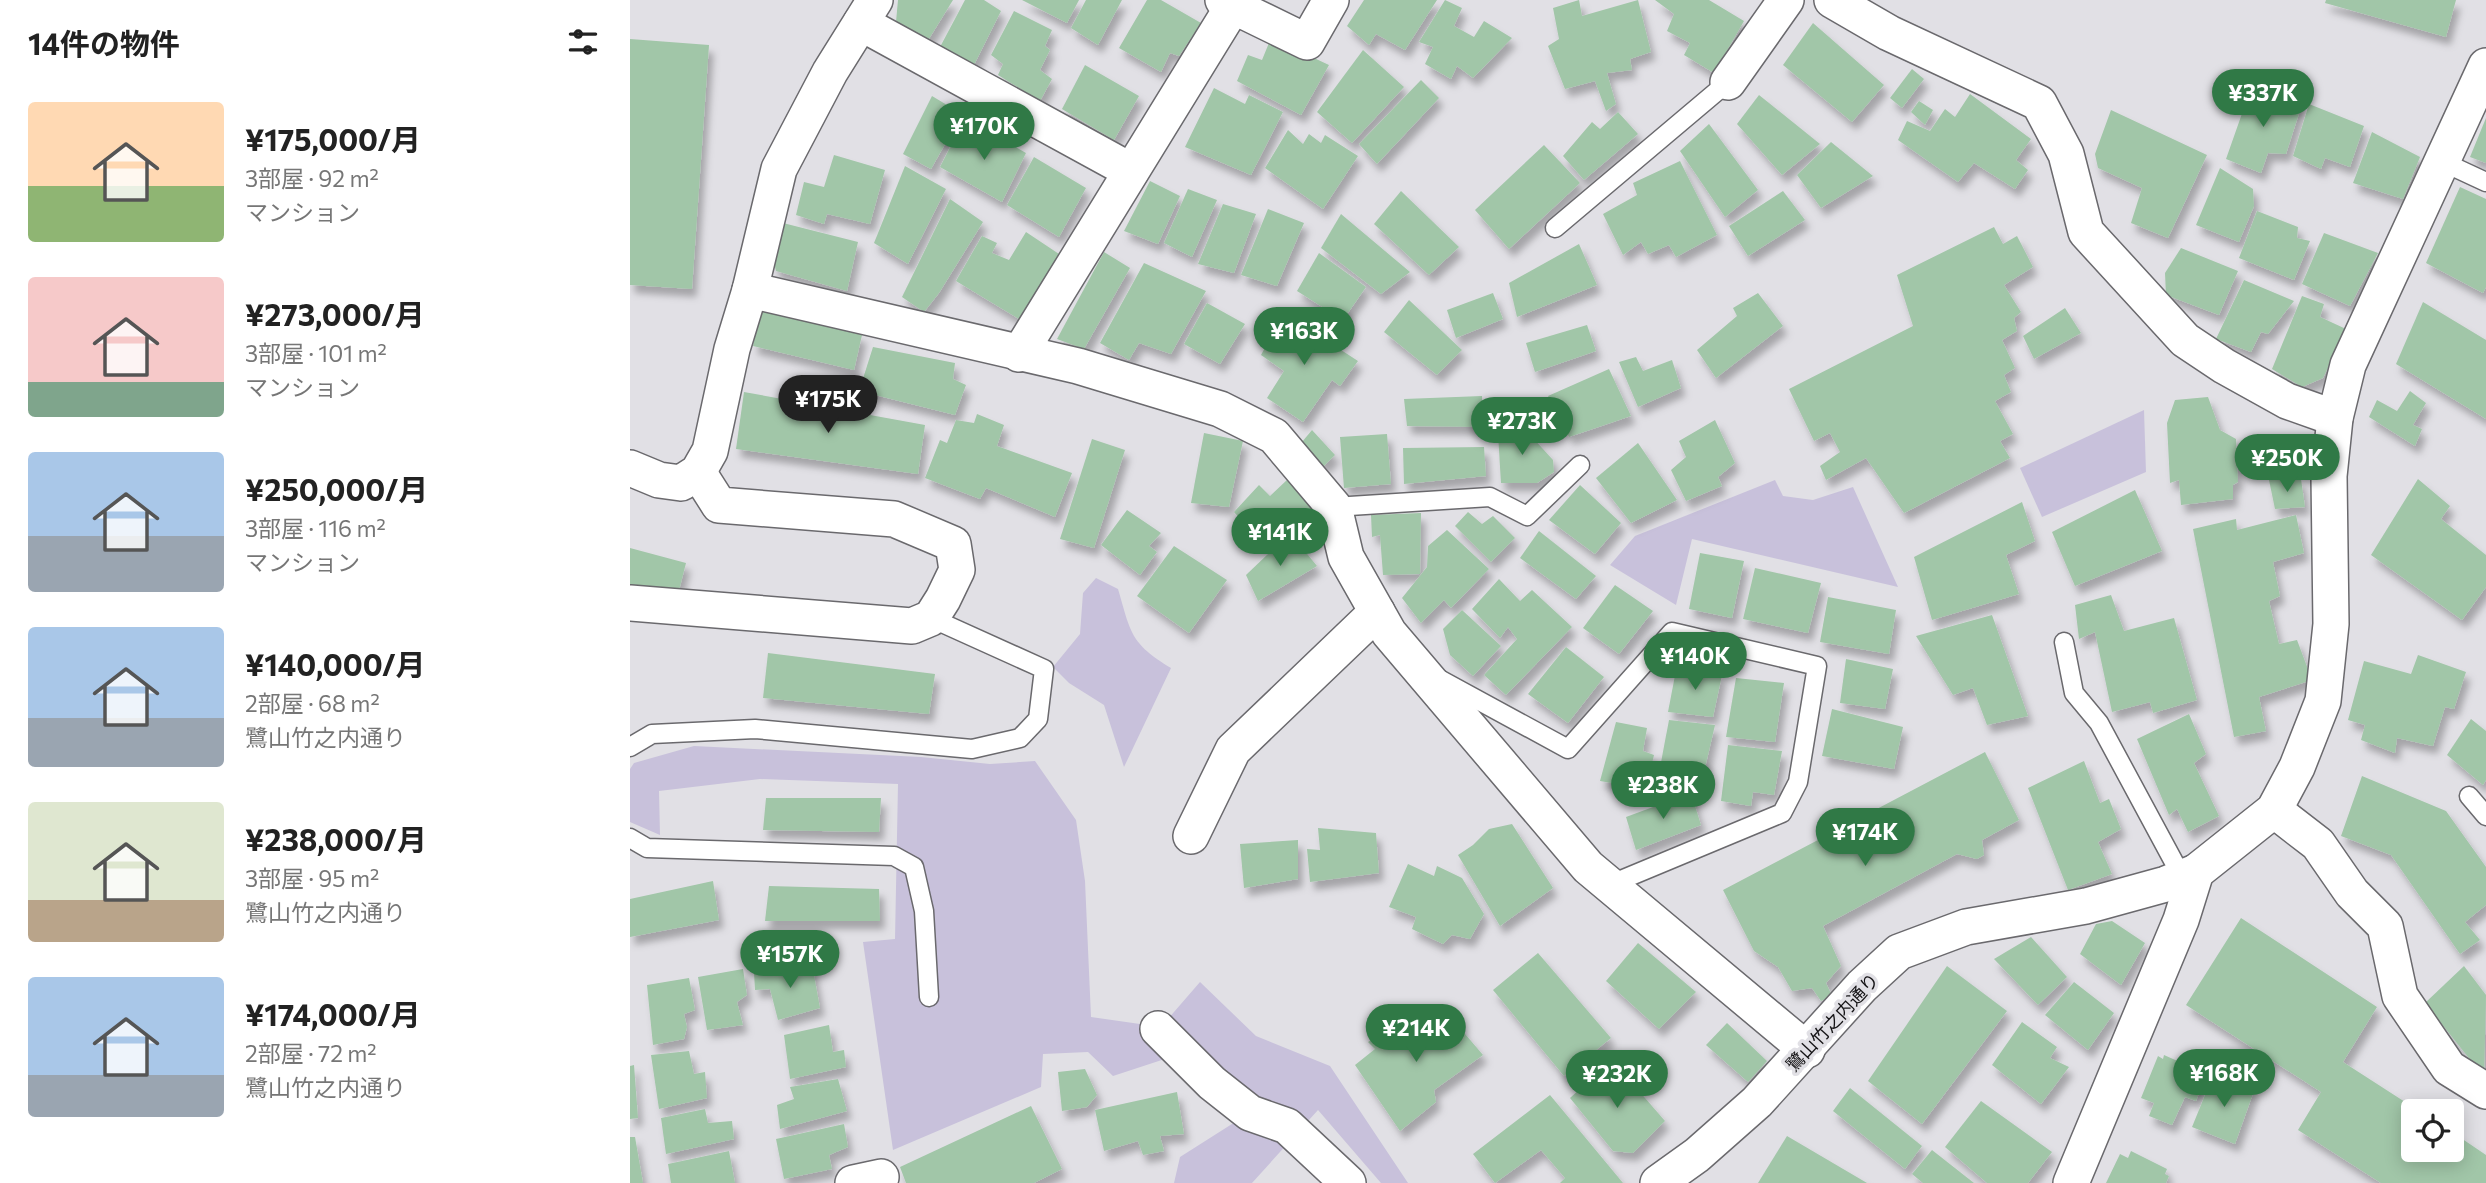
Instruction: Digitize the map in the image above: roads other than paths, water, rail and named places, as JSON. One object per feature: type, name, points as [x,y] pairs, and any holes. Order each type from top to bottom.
[{"type":"street","points":[[1019,354],[1131,171],[1228,3],[1307,41],[1331,0]]},
{"type":"street","points":[[1728,82],[1786,0]]},
{"type":"street","points":[[1832,0],[1889,33],[2039,103],[2066,154],[2086,232],[2185,340],[2224,366],[2287,401],[2335,418]]},
{"type":"street","points":[[630,468],[659,480],[681,483],[698,472],[710,451],[732,349],[750,290],[779,169],[830,72],[868,12],[1131,171]]},
{"type":"street","points":[[2071,1183],[2181,920],[2189,875],[2274,810],[2318,734],[2331,624],[2329,475],[2335,418],[2348,365],[2486,66]]},
{"type":"street","points":[[750,290],[1091,370],[1220,409],[1249,421],[1274,436],[1334,507],[1346,557],[1389,633],[1588,867],[1807,1051]]},
{"type":"street","points":[[630,603],[912,626],[931,618],[957,570],[953,544],[894,519],[719,506],[698,472]]},
{"type":"street","points":[[1191,836],[1233,750],[1377,612]]},
{"type":"street","points":[[2274,810],[2318,844],[2353,893],[2385,926],[2400,996],[2449,1068],[2486,1091]]},
{"type":"street","name":"鷺山竹之内通り","points":[[1658,1183],[1697,1155],[1757,1102],[1807,1051],[1861,986],[1899,952],[1966,926],[2086,906],[2189,875]]},
{"type":"street","points":[[1158,1029],[1212,1083],[1250,1113],[1287,1126],[1348,1183]]},
{"type":"lane","points":[[1555,228],[1728,82]]},
{"type":"lane","points":[[2443,162],[2486,182]]},
{"type":"lane","points":[[1334,507],[1490,497],[1527,516],[1580,465]]},
{"type":"lane","points":[[630,747],[652,734],[755,729],[972,749],[1020,738],[1038,719],[1044,669],[931,618]]},
{"type":"lane","points":[[1418,668],[1568,749],[1672,632],[1817,666],[1798,782],[1782,813],[1609,884]]},
{"type":"lane","points":[[2064,642],[2074,694],[2099,723],[2189,875]]},
{"type":"lane","points":[[2469,796],[2486,816]]},
{"type":"lane","points":[[630,838],[648,848],[894,856],[915,867],[924,911],[929,997]]}]
